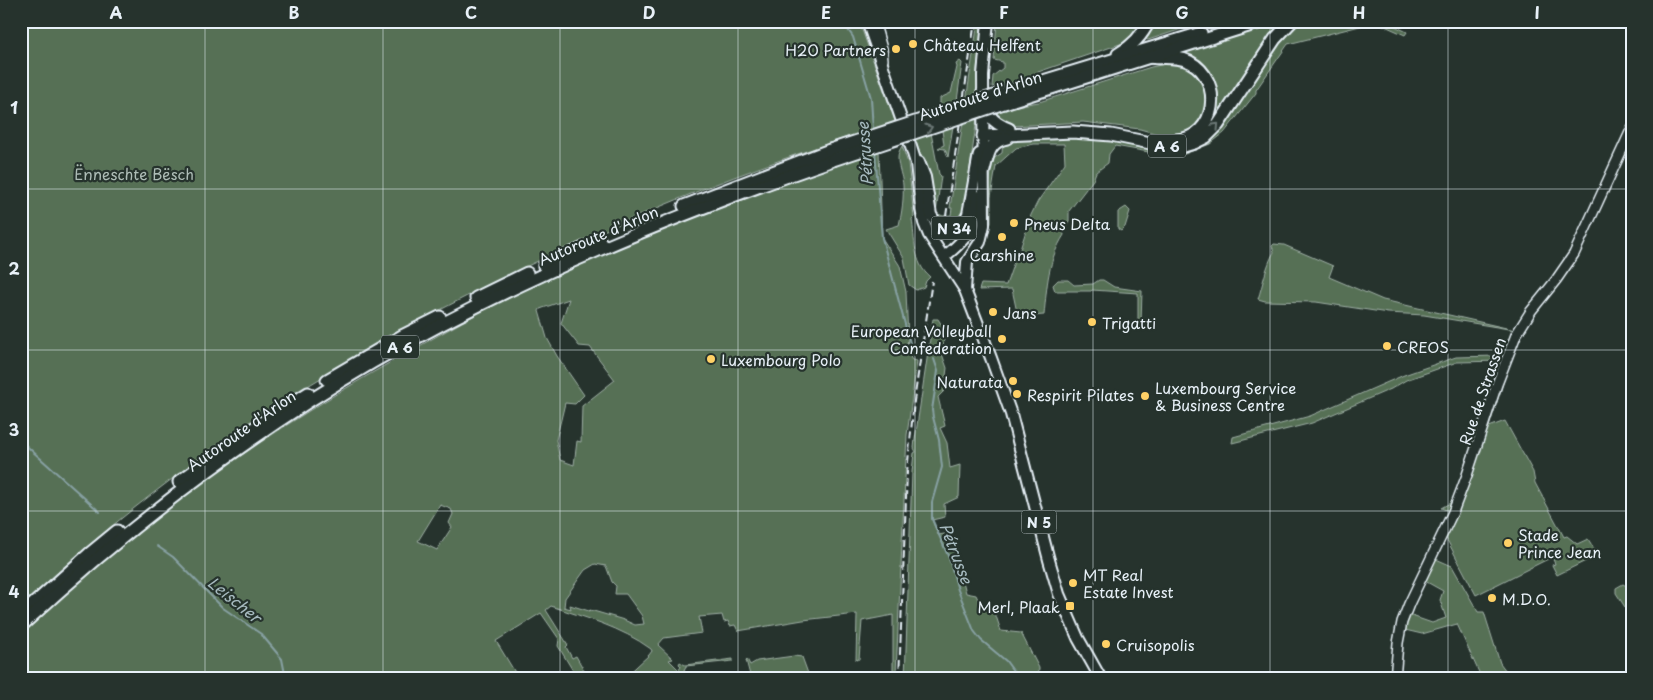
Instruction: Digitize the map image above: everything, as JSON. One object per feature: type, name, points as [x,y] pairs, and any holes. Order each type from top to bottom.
[{"type":"highway","name":"A 6","points":[[1099,64],[1122,52],[1137,41],[1149,21]]},
{"type":"highway","name":"Autoroute d'Arlon","points":[[21,615],[89,554],[198,468],[244,435],[369,355],[499,286],[578,250],[700,199],[1099,64],[1238,21]]},
{"type":"highway","name":"Autoroute d'Arlon","points":[[1002,98],[1148,57],[1264,21]]},
{"type":"highway","name":"A 6","points":[[983,133],[1073,132],[1111,135],[1165,146],[1194,143],[1206,137],[1227,114],[1275,39],[1292,21]]},
{"type":"highway","name":"A 6","points":[[983,133],[1009,129],[1074,126],[1097,127],[1169,140],[1181,139],[1197,132],[1210,114],[1212,101],[1208,80],[1202,71],[1183,59],[1148,57]]},
{"type":"highway","points":[[983,92],[989,116],[995,123],[1009,129]]},
{"type":"highway","name":"A 6","points":[[984,170],[990,148],[997,140],[1002,138],[1111,135]]},
{"type":"highway","name":"Autoroute d'Arlon","points":[[21,626],[121,538],[203,474],[319,394],[373,362],[470,309],[606,246],[831,155]]},
{"type":"main road","name":"N 5","points":[[866,21],[912,147],[924,223],[929,235],[965,290],[1011,414],[1048,560],[1059,594],[1078,638],[1100,679]]},
{"type":"main road","points":[[874,21],[882,49],[884,69]]},
{"type":"main road","name":"N 34","points":[[965,290],[966,262],[980,242],[983,234],[985,197],[983,92],[988,21]]},
{"type":"main road","name":"Rue de Strassen","points":[[1395,679],[1402,622],[1468,475],[1497,384],[1516,335],[1530,311],[1556,280],[1574,254],[1632,128]]},
{"type":"main road","name":"N 34","points":[[912,147],[925,176],[931,214],[934,221],[938,226],[950,229],[958,227],[964,222],[968,214],[983,133]]},
{"type":"main road","name":"N 34","points":[[947,261],[971,230],[974,219],[983,133]]},
{"type":"main road","name":"N 34","points":[[947,261],[974,249]]},
{"type":"green space","name":"Ënneschte Bësch","points":[[21,21],[857,21],[861,27],[895,121],[707,187],[502,278],[416,323],[332,371],[250,423],[171,480],[95,540],[21,606]]},
{"type":"green space","points":[[978,21],[982,21],[977,69],[977,118],[964,210],[958,217],[951,220],[943,219],[936,213],[943,216],[951,215],[952,208],[950,208]]},
{"type":"green space","points":[[997,21],[1143,21],[1132,37],[1123,43],[1038,72],[1004,87],[1003,83],[992,87],[993,76],[1003,68],[1003,62],[994,60]]},
{"type":"green space","points":[[1152,21],[1206,21],[1148,40],[1144,38]]},
{"type":"green space","points":[[1284,21],[1224,110],[1207,130],[1218,100],[1215,84],[1203,67],[1183,55],[1187,52]]},
{"type":"green space","points":[[1297,21],[1385,21],[1407,32],[1405,35],[1376,22],[1288,44],[1256,90],[1256,93],[1224,133],[1210,144],[1177,157],[1115,146],[1109,154],[1108,163],[1096,172],[1093,180],[1069,211],[1069,221],[1063,230],[1064,235],[1051,263],[1044,315],[1018,317],[1012,289],[979,290],[981,284],[1006,285],[1014,262],[1001,256],[1017,259],[1031,215],[1038,201],[1065,163],[1064,144],[1034,144],[1016,148],[996,166],[989,228],[988,194],[993,159],[1002,153],[1003,141],[1079,136],[1200,147],[1221,127],[1278,40]]},
{"type":"green space","points":[[960,61],[962,63],[957,101],[940,107],[940,98],[951,93],[956,64]]},
{"type":"green space","points":[[1170,63],[1187,67],[1195,73],[1205,88],[1206,103],[1204,114],[1197,126],[1181,135],[1161,135],[1140,129],[1083,122],[1012,126],[993,114],[1009,107],[1039,102],[1151,67]]},
{"type":"green space","points":[[953,126],[948,157],[945,149],[938,148],[944,145],[942,130]]},
{"type":"green space","points":[[931,133],[941,176],[936,213],[929,178],[915,139]]},
{"type":"green space","points":[[902,146],[908,163],[916,250],[920,265],[930,277],[924,287],[916,290],[909,285],[904,258],[886,229],[899,225],[900,220],[903,190],[898,156]]},
{"type":"green space","points":[[879,151],[882,238],[900,266],[906,292],[908,339],[906,350],[912,360],[917,361],[907,435],[896,673],[894,674],[893,671],[893,615],[862,621],[859,659],[856,660],[857,614],[803,620],[738,631],[735,625],[730,626],[728,621],[724,622],[722,615],[699,617],[702,633],[664,638],[658,645],[673,659],[669,660],[679,670],[680,662],[685,665],[733,659],[733,661],[686,666],[684,670],[693,679],[623,679],[649,655],[652,651],[651,649],[640,641],[615,629],[551,606],[546,610],[568,645],[566,647],[572,658],[576,656],[589,679],[578,679],[558,646],[559,639],[541,613],[496,641],[519,679],[21,679],[21,635],[66,593],[160,514],[259,443],[310,410],[462,322],[553,277],[691,218]],"holes":[[[569,299],[561,323],[579,346],[590,347],[615,380],[582,406],[581,442],[577,441],[574,465],[560,460],[556,440],[565,403],[575,404],[584,395],[547,338],[539,311]],[[440,505],[451,509],[453,514],[449,523],[452,527],[437,550],[418,541]],[[595,564],[606,566],[612,582],[616,586],[615,594],[626,594],[642,616],[644,624],[635,625],[624,620],[570,605],[571,609],[564,607],[565,598],[585,570]]]},
{"type":"green space","points":[[1126,207],[1130,211],[1125,227],[1121,231],[1118,229],[1118,212]]},
{"type":"green space","points":[[1274,244],[1284,245],[1333,266],[1329,277],[1383,300],[1515,330],[1424,315],[1388,313],[1316,302],[1265,301],[1258,299],[1274,252],[1272,246]]},
{"type":"green space","points":[[1058,280],[1068,280],[1074,285],[1093,284],[1103,280],[1114,287],[1142,291],[1141,322],[1138,322],[1138,293],[1092,290],[1055,291],[1053,285]]},
{"type":"green space","points":[[933,319],[938,319],[945,330],[942,354],[947,368],[944,391],[938,397],[945,426],[940,428],[947,443],[950,468],[960,465],[959,497],[944,504],[945,517],[932,520],[938,535],[951,533],[966,593],[976,595],[982,608],[993,607],[1001,631],[1021,633],[1039,668],[1038,679],[905,679],[912,472],[914,453],[916,452],[914,448],[915,439]]},
{"type":"green space","points":[[1515,330],[1511,358],[1489,427],[1505,421],[1533,472],[1535,483],[1564,537],[1567,536],[1577,544],[1588,539],[1598,555],[1557,575],[1552,565],[1555,564],[1552,557],[1476,595],[1446,538],[1458,514],[1441,508],[1450,503],[1455,494],[1479,432],[1502,361]]},
{"type":"green space","points":[[1496,356],[1502,361],[1457,362],[1406,380],[1391,389],[1312,423],[1232,443],[1233,437],[1310,416],[1404,375],[1456,357]]},
{"type":"green space","points":[[1436,559],[1452,566],[1478,612],[1484,612],[1500,663],[1512,679],[1482,679],[1457,624],[1422,634],[1405,630],[1409,615],[1432,623],[1446,618],[1440,600],[1443,591],[1425,581]]},
{"type":"green space","points":[[1623,584],[1630,588],[1632,587],[1632,618],[1616,593],[1616,588]]},
{"type":"green space","points":[[794,656],[802,657],[810,679],[751,679],[747,659],[750,665],[757,661]]},
{"type":"waterway","name":"Pétrusse","points":[[842,21],[853,37],[871,98],[873,130]]},
{"type":"waterway","name":"Pétrusse","points":[[875,150],[882,238],[911,347]]},
{"type":"waterway","name":"Pétrusse","points":[[934,359],[938,371],[932,410],[939,440],[942,467],[932,502],[932,519],[949,558],[958,590],[974,631],[981,640],[1006,661],[1019,679]]},
{"type":"waterway","name":"Leischer","points":[[21,441],[100,512]]},
{"type":"waterway","name":"Leischer","points":[[157,546],[173,557],[223,608],[261,634],[282,659],[286,679]]},
{"type":"railway","points":[[946,216],[975,21]]},
{"type":"railway","points":[[899,679],[907,472],[914,401],[932,281]]},
{"type":"place","name":"Château Helfent","points":[[913,44]]},
{"type":"place","name":"H2O Partners","points":[[896,49]]},
{"type":"place","name":"Pneus Delta","points":[[1014,223]]},
{"type":"place","name":"Carshine","points":[[1002,237]]},
{"type":"place","name":"Jans","points":[[993,312]]},
{"type":"place","name":"Trigatti","points":[[1092,322]]},
{"type":"place","name":"European Volleyball Confederation","points":[[1002,339]]},
{"type":"place","name":"CREOS","points":[[1387,346]]},
{"type":"place","name":"Luxembourg Polo","points":[[711,359]]},
{"type":"place","name":"Naturata","points":[[1013,381]]},
{"type":"place","name":"Respirit Pilates","points":[[1017,394]]},
{"type":"place","name":"Luxembourg Service & Business Centre","points":[[1145,396]]},
{"type":"place","name":"Stade Prince Jean","points":[[1508,543]]},
{"type":"place","name":"MT Real Estate Invest","points":[[1073,583]]},
{"type":"place","name":"M.D.O.","points":[[1492,598]]},
{"type":"place","name":"Merl, Plaak","points":[[1070,606]]},
{"type":"place","name":"Cruisopolis","points":[[1106,644]]}]
